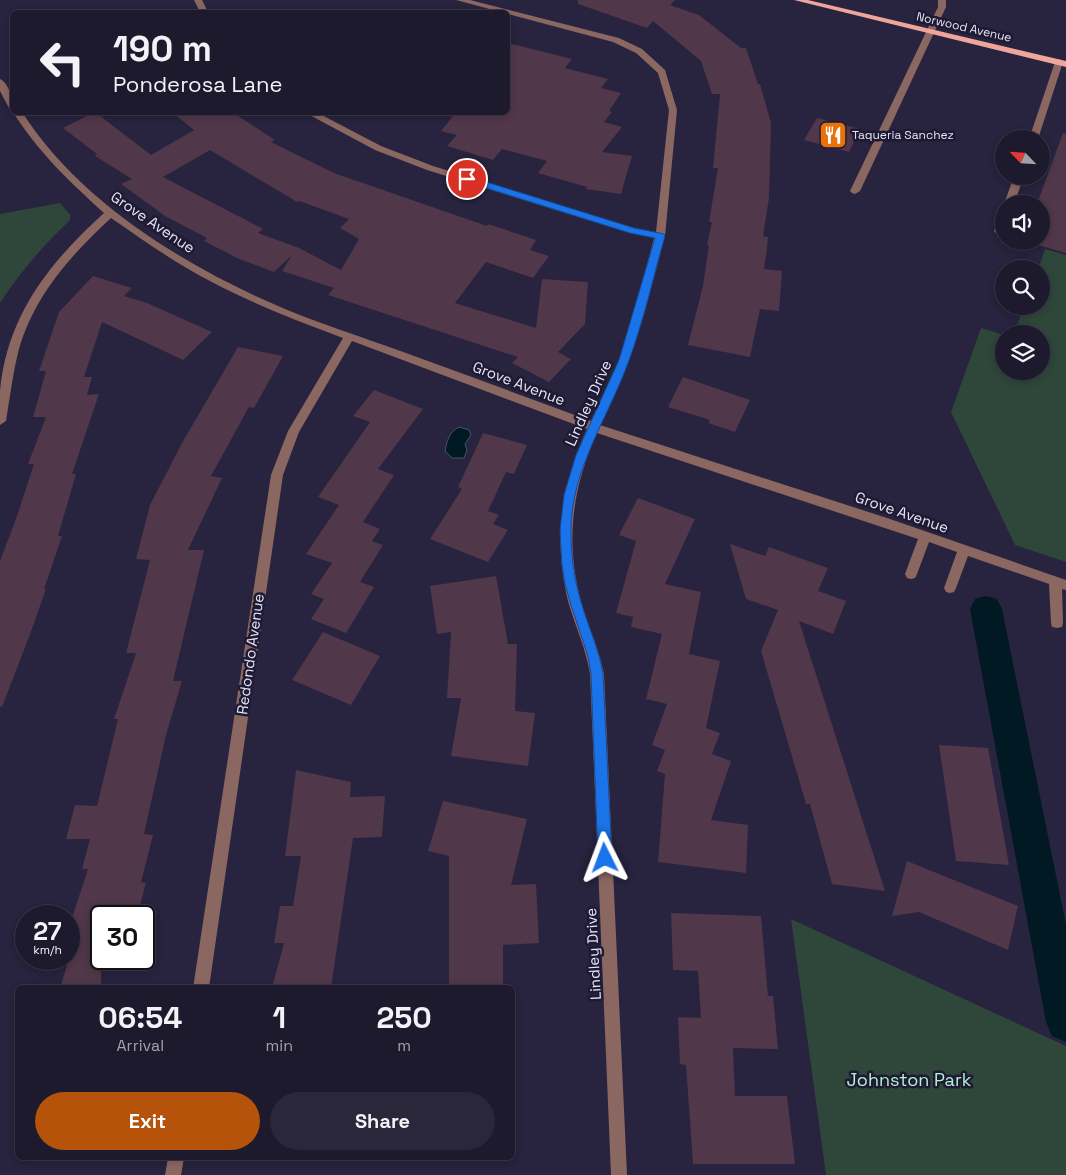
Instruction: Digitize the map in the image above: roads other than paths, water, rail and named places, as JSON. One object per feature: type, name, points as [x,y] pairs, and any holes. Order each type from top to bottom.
[{"type":"main road","name":"Norwood Avenue","points":[[798,0],[1062,63]]},
{"type":"street","name":"Lindley Drive","points":[[460,0],[499,10]]},
{"type":"street","points":[[855,191],[942,8],[942,0]]},
{"type":"street","name":"Lindley Drive","points":[[510,13],[616,40],[639,50],[662,72],[674,110],[660,236],[624,360],[581,455],[570,495],[565,530],[567,565],[571,584],[575,602],[594,656],[597,674],[619,1175]]},
{"type":"street","points":[[1036,130],[1062,63]]},
{"type":"street","points":[[0,82],[10,102]]},
{"type":"street","name":"Grove Avenue","points":[[19,115],[31,134],[64,172],[110,213],[167,252],[214,279],[281,311],[349,337],[391,350],[594,428],[925,536],[1060,583]]},
{"type":"street","points":[[314,115],[378,148],[430,168],[633,230],[660,236]]},
{"type":"street","points":[[0,421],[14,350],[24,319],[39,289],[72,248],[110,213]]},
{"type":"street","name":"Redondo Avenue","points":[[201,985],[277,475],[286,445],[349,337]]},
{"type":"street","points":[[910,574],[925,536]]},
{"type":"street","points":[[950,588],[964,549]]},
{"type":"street","points":[[1057,623],[1060,583]]},
{"type":"street","points":[[173,1175],[176,1160]]},
{"type":"water","points":[[459,427],[469,430],[471,435],[465,444],[467,450],[464,458],[452,458],[445,451],[451,434]]},
{"type":"waterway","points":[[986,609],[1066,1022]]},
{"type":"place","name":"Taqueria Sanchez","points":[[833,135]]},
{"type":"park label","name":"Johnston Park","points":[[909,1079]]}]
